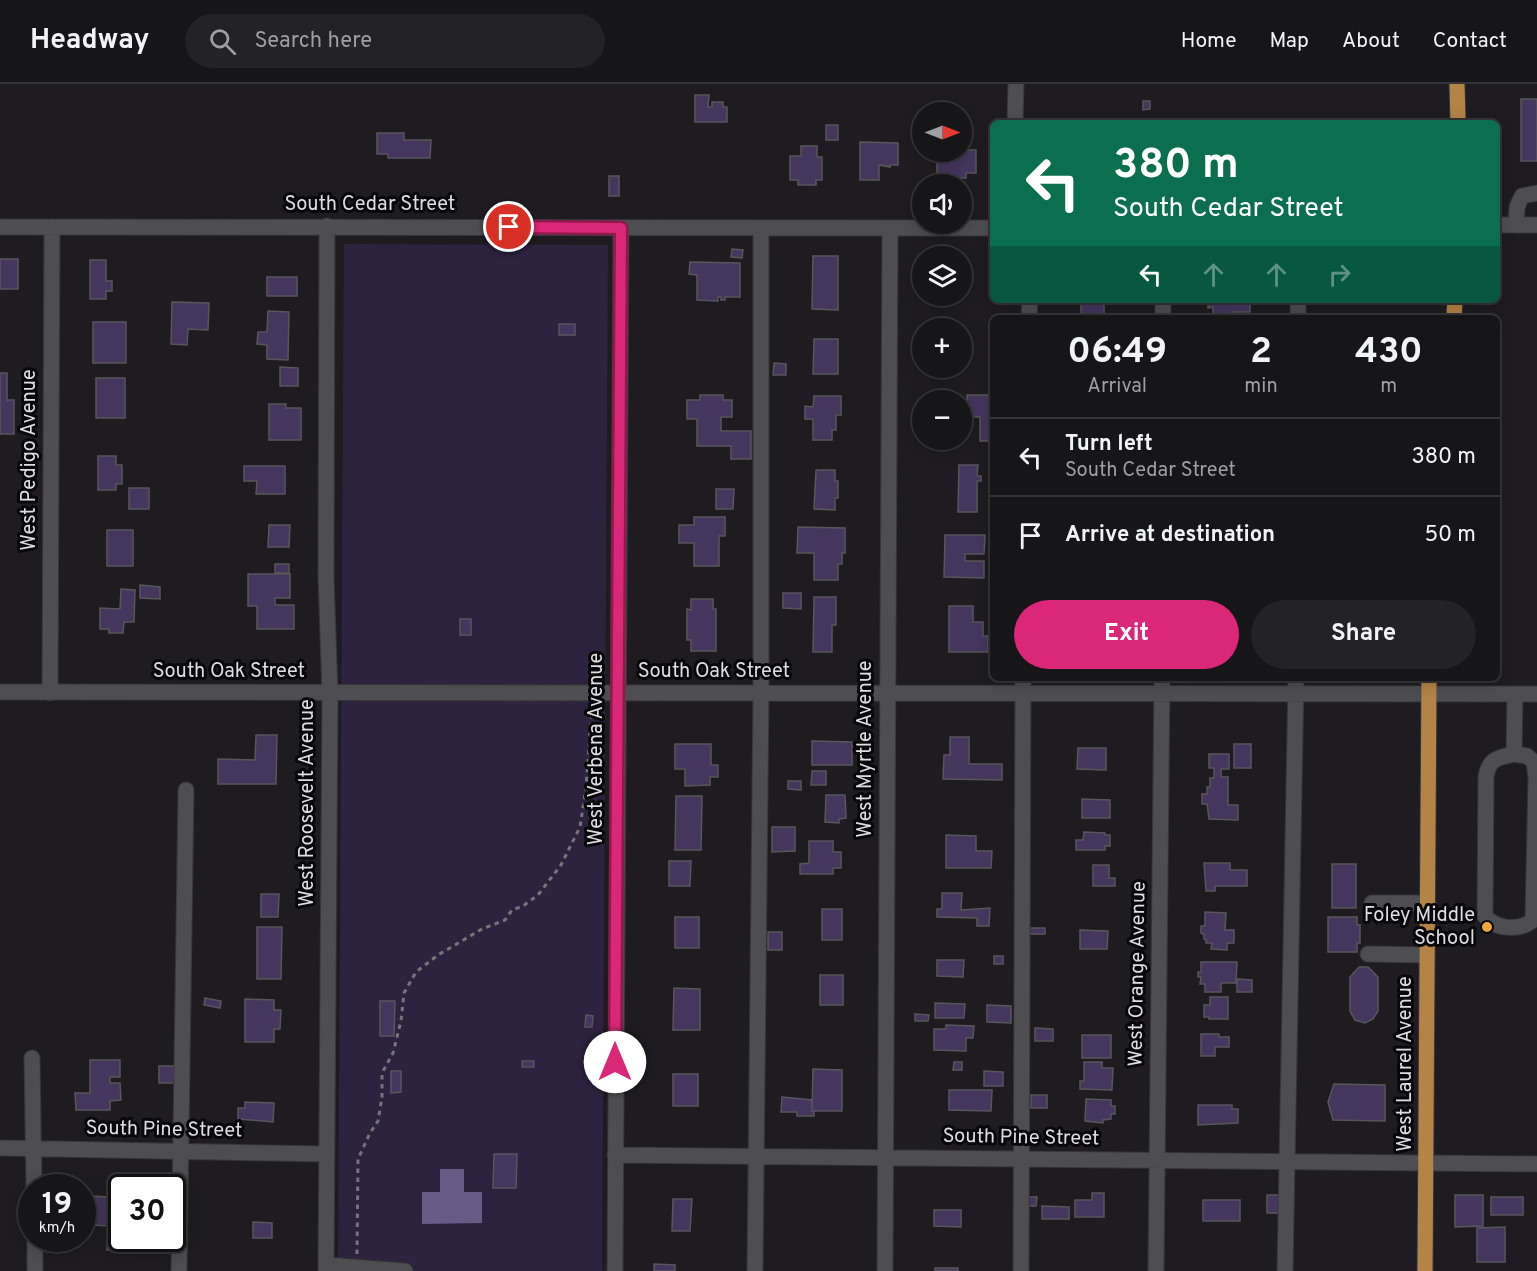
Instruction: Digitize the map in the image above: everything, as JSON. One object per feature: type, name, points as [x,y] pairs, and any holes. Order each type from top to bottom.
[{"type":"main road","points":[[1457,84],[1458,120]]},
{"type":"main road","name":"West Laurel Avenue","points":[[1425,1271],[1429,681]]},
{"type":"street","points":[[1015,120],[1016,84]]},
{"type":"street","points":[[1516,225],[1517,207],[1522,196],[1537,193]]},
{"type":"street","points":[[1500,225],[1537,225]]},
{"type":"street","name":"West Roosevelt Avenue","points":[[326,1268],[330,693],[326,576],[327,226]]},
{"type":"street","name":"South Cedar Street","points":[[0,227],[990,228]]},
{"type":"street","name":"West Pedigo Avenue","points":[[50,693],[52,227]]},
{"type":"street","name":"West Verbena Avenue","points":[[615,1271],[621,228]]},
{"type":"street","points":[[755,1271],[761,693],[761,228]]},
{"type":"street","name":"West Myrtle Avenue","points":[[885,1271],[890,228]]},
{"type":"street","points":[[1285,1271],[1296,681]]},
{"type":"street","points":[[1021,1271],[1023,686]]},
{"type":"street","name":"South Oak Street","points":[[0,692],[887,693],[1023,686],[1162,686],[1296,694],[1537,694]]},
{"type":"street","name":"West Orange Avenue","points":[[1156,1271],[1162,686]]},
{"type":"street","points":[[1514,754],[1515,694]]},
{"type":"street","points":[[1514,754],[1527,756],[1534,762],[1536,778],[1533,920],[1528,924],[1513,927],[1498,926],[1485,916],[1486,776],[1488,765],[1493,760],[1514,754]]},
{"type":"street","points":[[179,1271],[186,790]]},
{"type":"street","points":[[1372,903],[1428,903]]},
{"type":"street","points":[[1368,954],[1427,955]]},
{"type":"street","points":[[32,1058],[34,1174]]},
{"type":"street","name":"South Pine Street","points":[[0,1148],[326,1154]]},
{"type":"street","name":"South Pine Street","points":[[615,1155],[1537,1164]]},
{"type":"street","points":[[35,1252],[35,1271]]},
{"type":"street","points":[[326,1268],[405,1271]]},
{"type":"path","points":[[356,1268],[358,1159],[378,1121],[382,1096],[382,1073],[393,1053],[401,1022],[404,993],[416,972],[438,955],[482,929],[505,920],[512,910],[524,906],[538,895],[561,865],[580,827],[586,788],[593,693]]},
{"type":"shaded area","points":[[344,244],[608,245],[602,1271],[338,1271]]},
{"type":"shaded area","points":[[440,1169],[464,1169],[464,1192],[482,1192],[482,1223],[422,1224],[422,1192],[440,1192]]},
{"type":"building","points":[[695,95],[709,95],[708,107],[712,107],[712,102],[723,102],[723,107],[727,107],[727,122],[695,122]]},
{"type":"building","points":[[1521,99],[1537,99],[1537,161],[1521,161]]},
{"type":"building","points":[[1143,101],[1150,101],[1150,109],[1143,110]]},
{"type":"building","points":[[826,125],[838,125],[838,140],[826,140]]},
{"type":"building","points":[[377,133],[404,133],[404,140],[431,140],[430,158],[388,158],[388,154],[377,154]]},
{"type":"building","points":[[860,142],[898,143],[898,165],[890,165],[890,167],[879,165],[879,180],[860,180]]},
{"type":"building","points":[[801,146],[817,146],[817,157],[822,157],[822,180],[816,180],[816,185],[798,185],[798,180],[790,180],[790,156],[801,156]]},
{"type":"building","points":[[972,150],[976,150],[976,173],[937,173],[937,162],[972,162]]},
{"type":"building","points":[[609,176],[619,176],[619,196],[609,196]]},
{"type":"building","points":[[732,249],[743,250],[742,258],[731,257]]},
{"type":"building","points":[[813,256],[838,256],[838,310],[812,309]]},
{"type":"building","points":[[0,259],[18,259],[18,289],[0,289]]},
{"type":"building","points":[[90,260],[106,260],[106,281],[112,281],[112,291],[106,291],[106,299],[90,299]]},
{"type":"building","points":[[690,262],[740,263],[740,297],[725,297],[725,300],[721,300],[721,297],[718,297],[718,301],[697,300],[697,275],[689,274]]},
{"type":"building","points":[[267,277],[297,277],[297,296],[267,296]]},
{"type":"building","points":[[172,302],[209,303],[208,330],[188,329],[187,345],[171,344]]},
{"type":"building","points":[[1081,303],[1104,303],[1104,315],[1081,315]]},
{"type":"building","points":[[1208,303],[1250,303],[1250,312],[1232,312],[1232,315],[1213,315],[1213,307],[1208,308]]},
{"type":"building","points":[[268,311],[289,312],[288,360],[267,359],[267,345],[257,344],[258,332],[267,332]]},
{"type":"building","points":[[93,322],[126,322],[126,363],[93,363]]},
{"type":"building","points":[[559,324],[575,324],[575,335],[559,335]]},
{"type":"building","points":[[814,339],[838,339],[838,374],[813,374]]},
{"type":"building","points":[[774,363],[786,364],[786,375],[773,375]]},
{"type":"building","points":[[280,367],[298,368],[298,386],[280,386]]},
{"type":"building","points":[[0,373],[7,373],[7,400],[14,400],[14,434],[0,434]]},
{"type":"building","points":[[96,378],[125,378],[125,418],[96,418]]},
{"type":"building","points":[[700,395],[723,395],[723,400],[732,400],[732,417],[721,417],[721,431],[751,431],[751,459],[731,459],[731,446],[697,446],[697,419],[687,419],[687,400],[700,400]]},
{"type":"building","points":[[972,395],[990,395],[990,441],[980,441],[980,417],[972,417]]},
{"type":"building","points":[[814,396],[841,396],[841,415],[836,415],[836,430],[832,430],[832,440],[813,440],[813,419],[805,419],[805,406],[813,407]]},
{"type":"building","points":[[269,404],[286,404],[286,408],[301,408],[301,440],[269,440]]},
{"type":"building","points":[[98,456],[116,456],[116,465],[122,465],[122,484],[116,484],[116,490],[98,490]]},
{"type":"building","points":[[959,465],[978,465],[977,476],[981,476],[981,481],[977,481],[977,512],[958,512]]},
{"type":"building","points":[[244,466],[285,466],[285,494],[256,494],[257,481],[244,481]]},
{"type":"building","points":[[816,470],[835,470],[835,481],[838,481],[838,498],[835,498],[835,510],[814,509]]},
{"type":"building","points":[[129,488],[149,488],[149,509],[129,509]]},
{"type":"building","points":[[716,489],[734,489],[733,509],[716,509]]},
{"type":"building","points":[[694,517],[725,517],[725,536],[719,536],[719,566],[694,566],[694,543],[679,543],[679,525],[694,525]]},
{"type":"building","points":[[269,525],[290,525],[289,547],[268,547]]},
{"type":"building","points":[[798,527],[845,528],[845,553],[842,553],[842,564],[838,564],[838,580],[814,580],[814,553],[797,553]]},
{"type":"building","points":[[107,530],[133,530],[133,566],[107,566]]},
{"type":"building","points":[[945,535],[985,535],[984,554],[965,554],[965,561],[984,561],[984,578],[944,577]]},
{"type":"building","points":[[275,564],[289,564],[289,573],[275,573]]},
{"type":"building","points":[[248,574],[290,574],[290,598],[275,598],[275,605],[294,605],[294,629],[257,629],[257,606],[248,606]]},
{"type":"building","points":[[140,585],[160,587],[160,599],[140,598]]},
{"type":"building","points":[[121,589],[135,590],[134,622],[124,622],[123,633],[109,633],[109,629],[100,629],[100,608],[120,609]]},
{"type":"building","points":[[783,593],[801,593],[801,609],[783,608]]},
{"type":"building","points":[[814,597],[836,597],[836,625],[832,625],[832,652],[813,652]]},
{"type":"building","points":[[691,599],[713,599],[713,609],[716,609],[716,651],[691,651],[691,640],[687,640],[687,609],[691,610]]},
{"type":"building","points":[[949,606],[973,606],[973,622],[983,622],[983,636],[988,636],[988,652],[949,652]]},
{"type":"building","points":[[460,619],[471,619],[471,635],[460,635]]},
{"type":"building","points":[[256,735],[277,735],[276,784],[218,784],[218,759],[255,760]]},
{"type":"building","points":[[950,737],[969,737],[969,764],[1002,764],[1002,780],[943,779],[944,755],[950,755]]},
{"type":"building","points":[[812,741],[852,742],[852,765],[812,765]]},
{"type":"building","points":[[675,744],[711,744],[711,765],[718,765],[718,777],[710,777],[710,785],[685,786],[685,769],[675,769]]},
{"type":"building","points":[[1234,744],[1251,744],[1251,768],[1234,768]]},
{"type":"building","points":[[1078,748],[1106,748],[1106,770],[1077,769]]},
{"type":"building","points":[[1209,754],[1229,754],[1229,769],[1221,769],[1221,777],[1228,777],[1228,805],[1238,805],[1238,820],[1209,819],[1207,804],[1202,804],[1202,794],[1207,794],[1210,778],[1214,778],[1214,768],[1209,768]]},
{"type":"building","points":[[812,771],[826,771],[826,785],[811,785]]},
{"type":"building","points":[[788,781],[801,781],[801,790],[788,789]]},
{"type":"building","points":[[826,795],[845,795],[846,818],[839,819],[839,823],[825,822]]},
{"type":"building","points":[[676,796],[702,796],[701,850],[675,850]]},
{"type":"building","points":[[1082,799],[1110,800],[1110,818],[1082,818]]},
{"type":"building","points":[[772,827],[795,827],[795,851],[772,852]]},
{"type":"building","points":[[1084,832],[1110,835],[1110,846],[1105,846],[1105,850],[1076,850],[1076,840],[1083,840]]},
{"type":"building","points":[[946,835],[976,836],[976,851],[992,851],[991,868],[946,868]]},
{"type":"building","points":[[809,841],[833,841],[833,852],[841,852],[841,868],[833,868],[833,874],[800,874],[800,864],[809,863]]},
{"type":"building","points":[[669,861],[691,861],[690,886],[669,886]]},
{"type":"building","points":[[1204,863],[1230,863],[1230,870],[1247,870],[1247,886],[1215,886],[1215,891],[1206,891]]},
{"type":"building","points":[[1332,864],[1356,864],[1356,908],[1332,908]]},
{"type":"building","points":[[1093,865],[1109,865],[1109,878],[1115,878],[1115,886],[1093,886]]},
{"type":"building","points":[[942,893],[962,893],[961,910],[990,908],[989,926],[977,926],[977,918],[937,917],[937,909],[942,909]]},
{"type":"building","points":[[261,894],[279,894],[278,917],[261,917]]},
{"type":"building","points":[[822,909],[842,909],[842,940],[822,940]]},
{"type":"building","points":[[1205,912],[1226,913],[1225,930],[1234,930],[1234,943],[1227,943],[1227,950],[1211,949],[1212,943],[1206,943],[1201,933],[1201,926],[1205,926]]},
{"type":"building","points":[[675,917],[699,917],[699,948],[675,948]]},
{"type":"building","points":[[1328,917],[1357,917],[1357,925],[1360,925],[1360,943],[1357,943],[1357,952],[1328,952]]},
{"type":"building","points":[[257,927],[282,927],[281,979],[257,979]]},
{"type":"building","points":[[1030,928],[1045,928],[1045,934],[1029,934]]},
{"type":"building","points":[[1080,930],[1108,931],[1107,949],[1080,949]]},
{"type":"building","points":[[768,932],[782,932],[782,950],[768,950]]},
{"type":"building","points":[[994,956],[1003,956],[1003,964],[994,964]]},
{"type":"building","points":[[937,960],[964,960],[963,977],[937,976]]},
{"type":"building","points":[[1201,962],[1237,962],[1236,983],[1221,983],[1221,992],[1205,992],[1205,984],[1200,984],[1201,977],[1198,977],[1198,972],[1201,972]]},
{"type":"building","points":[[1359,967],[1368,967],[1378,977],[1378,1011],[1373,1019],[1365,1023],[1355,1020],[1350,1011],[1350,977]]},
{"type":"building","points":[[820,975],[843,975],[843,1005],[820,1005]]},
{"type":"building","points":[[1237,979],[1252,980],[1252,992],[1237,992]]},
{"type":"building","points":[[674,988],[700,989],[700,1030],[673,1030]]},
{"type":"building","points":[[1210,997],[1228,997],[1228,1019],[1204,1017],[1204,1005],[1210,1005]]},
{"type":"building","points":[[205,998],[221,1001],[220,1008],[204,1005]]},
{"type":"building","points":[[245,999],[274,1000],[274,1010],[281,1010],[280,1029],[274,1029],[274,1042],[245,1042]]},
{"type":"building","points":[[380,1001],[395,1001],[394,1036],[380,1036]]},
{"type":"building","points":[[935,1003],[965,1004],[964,1018],[935,1018]]},
{"type":"building","points":[[987,1005],[1011,1006],[1011,1023],[987,1022]]},
{"type":"building","points":[[915,1014],[929,1015],[928,1021],[915,1021]]},
{"type":"building","points":[[586,1015],[593,1016],[592,1027],[585,1027]]},
{"type":"building","points":[[946,1025],[974,1026],[973,1038],[966,1038],[966,1051],[934,1050],[934,1029],[946,1029]]},
{"type":"building","points":[[1035,1028],[1053,1029],[1053,1041],[1035,1041]]},
{"type":"building","points":[[1201,1034],[1219,1034],[1219,1037],[1229,1037],[1229,1047],[1215,1047],[1215,1056],[1201,1056]]},
{"type":"building","points":[[1082,1035],[1111,1035],[1111,1058],[1082,1058]]},
{"type":"building","points":[[90,1060],[120,1060],[120,1077],[110,1077],[110,1083],[120,1083],[121,1100],[110,1101],[110,1110],[76,1110],[75,1093],[90,1093]]},
{"type":"building","points":[[522,1061],[534,1061],[534,1067],[522,1067]]},
{"type":"building","points":[[954,1062],[962,1062],[962,1070],[953,1070]]},
{"type":"building","points":[[1084,1062],[1102,1062],[1102,1068],[1113,1068],[1112,1090],[1080,1089],[1080,1081],[1084,1081]]},
{"type":"building","points":[[159,1066],[174,1066],[174,1083],[159,1083]]},
{"type":"building","points":[[813,1069],[842,1070],[842,1111],[812,1111]]},
{"type":"building","points":[[391,1071],[401,1071],[401,1092],[391,1093]]},
{"type":"building","points":[[984,1071],[1003,1072],[1003,1086],[984,1086]]},
{"type":"building","points":[[673,1074],[698,1074],[698,1106],[673,1106]]},
{"type":"building","points":[[1334,1084],[1385,1085],[1385,1121],[1333,1120],[1328,1102]]},
{"type":"building","points":[[949,1090],[992,1090],[991,1111],[949,1110]]},
{"type":"building","points":[[1031,1095],[1047,1095],[1047,1108],[1031,1108]]},
{"type":"building","points":[[782,1097],[812,1100],[814,1116],[797,1116],[797,1112],[781,1112]]},
{"type":"building","points":[[1086,1099],[1111,1100],[1111,1106],[1115,1106],[1115,1114],[1111,1114],[1111,1119],[1103,1120],[1103,1123],[1085,1121]]},
{"type":"building","points":[[245,1102],[274,1103],[273,1122],[238,1119],[238,1108],[245,1108]]},
{"type":"building","points":[[1198,1105],[1232,1105],[1232,1109],[1238,1109],[1238,1123],[1198,1125]]},
{"type":"building","points":[[494,1154],[517,1154],[516,1188],[493,1188]]},
{"type":"building","points":[[1092,1193],[1104,1193],[1104,1217],[1075,1217],[1075,1200],[1092,1200]]},
{"type":"building","points":[[1267,1195],[1282,1195],[1282,1213],[1267,1213]]},
{"type":"building","points":[[1455,1195],[1483,1195],[1483,1226],[1455,1227]]},
{"type":"building","points":[[96,1196],[108,1197],[108,1226],[96,1225]]},
{"type":"building","points":[[1027,1197],[1037,1197],[1036,1206],[1027,1206]]},
{"type":"building","points":[[1491,1197],[1523,1197],[1523,1215],[1491,1215]]},
{"type":"building","points":[[673,1199],[692,1199],[690,1231],[672,1231]]},
{"type":"building","points":[[1203,1200],[1240,1200],[1240,1221],[1203,1221]]},
{"type":"building","points":[[1042,1206],[1069,1207],[1069,1219],[1042,1219]]},
{"type":"building","points":[[934,1210],[961,1210],[961,1227],[934,1226]]},
{"type":"building","points":[[253,1222],[272,1223],[272,1238],[253,1238]]},
{"type":"building","points":[[1505,1227],[1505,1262],[1477,1262],[1477,1228]]},
{"type":"building","points":[[654,1264],[675,1265],[675,1271],[654,1271]]},
{"type":"building","points":[[935,1268],[958,1268],[958,1271],[935,1271]]},
{"type":"place","name":"Foley Middle School","points":[[1487,927]]},
{"type":"route","points":[[509,227],[621,228],[615,1062]]}]
